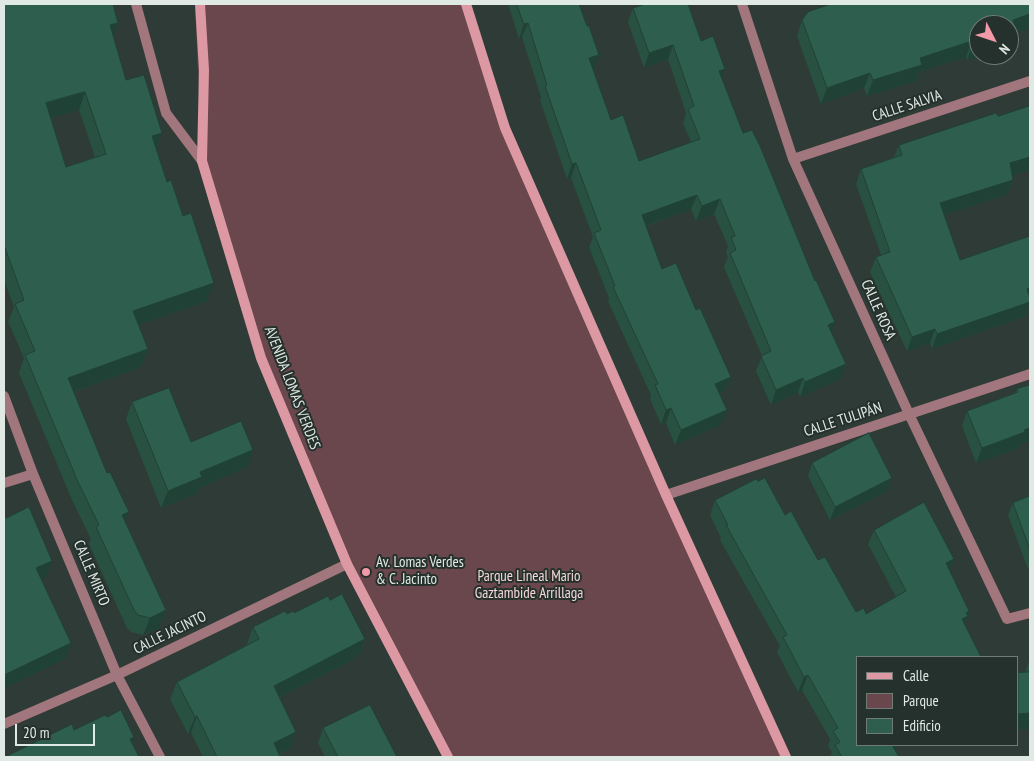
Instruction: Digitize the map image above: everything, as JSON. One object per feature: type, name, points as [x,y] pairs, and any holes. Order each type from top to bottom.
[{"type":"street","points":[[136,4],[166,113],[202,161]]},
{"type":"street","name":"AVENIDA LOMAS VERDES","points":[[200,4],[204,70],[202,161],[261,358],[347,564],[448,757]]},
{"type":"street","points":[[466,4],[505,128],[666,494],[786,757]]},
{"type":"street","name":"CALLE ROSA","points":[[742,4],[793,159],[909,414],[1008,620],[1030,613]]},
{"type":"street","name":"CALLE SALVIA","points":[[793,159],[1030,81]]},
{"type":"street","name":"CALLE TULIPÁN","points":[[666,494],[1030,374]]},
{"type":"street","name":"CALLE MIRTO","points":[[4,396],[33,474],[117,675],[160,757]]},
{"type":"street","points":[[4,483],[33,474]]},
{"type":"street","name":"CALLE JACINTO","points":[[4,724],[117,675],[347,564]]},
{"type":"green space","name":"Parque Lineal Mario Gaztambide Arrillaga","points":[[195,4],[466,4],[505,128],[786,757],[448,757],[347,564],[261,358],[202,161]]},
{"type":"building","points":[[4,4],[113,4],[118,23],[110,25],[126,80],[144,75],[162,133],[152,136],[167,182],[171,180],[183,216],[191,213],[214,283],[133,311],[148,349],[68,378],[107,473],[110,472],[129,512],[122,515],[166,610],[150,618],[138,615],[134,610],[96,527],[99,525],[78,482],[25,355],[35,351],[15,304],[24,300],[4,245]],"holes":[[[85,92],[106,154],[66,167],[46,103]]]},
{"type":"building","points":[[517,4],[579,4],[599,55],[589,58],[611,120],[623,115],[639,161],[700,139],[688,109],[694,106],[673,45],[649,53],[633,8],[645,4],[688,4],[701,41],[713,36],[725,69],[719,71],[743,133],[752,130],[760,146],[815,281],[835,322],[828,325],[846,364],[805,382],[803,378],[776,390],[761,356],[771,351],[730,253],[736,250],[731,237],[735,236],[720,199],[702,206],[697,195],[642,215],[662,269],[676,263],[696,310],[700,308],[731,377],[715,384],[727,410],[681,430],[671,408],[666,410],[655,385],[658,384],[613,287],[615,286],[594,233],[601,230],[576,163],[572,164],[545,86],[547,85],[528,23],[524,24]]},
{"type":"building","points":[[831,4],[1030,4],[1030,14],[1019,18],[1019,15],[969,15],[969,42],[920,58],[922,65],[873,80],[870,73],[827,88],[802,20],[808,12]]},
{"type":"building","points":[[1030,106],[1030,157],[1010,163],[1013,180],[940,203],[960,260],[1030,236],[1030,288],[1027,289],[1030,302],[937,334],[935,329],[912,337],[876,257],[890,252],[861,169],[902,155],[899,145],[996,113],[998,116]]},
{"type":"building","points":[[1030,385],[1030,428],[1024,430],[1025,432],[982,448],[967,411],[1018,392],[1017,389]]},
{"type":"building","points":[[169,388],[191,442],[241,421],[253,450],[200,472],[202,477],[168,491],[132,402]]},
{"type":"building","points":[[869,433],[892,478],[835,507],[812,463]]},
{"type":"building","points":[[765,478],[785,515],[791,511],[818,560],[825,557],[856,612],[864,608],[866,614],[906,591],[874,530],[924,502],[954,559],[946,563],[969,611],[966,613],[968,616],[962,619],[980,656],[856,656],[856,746],[893,746],[899,757],[842,757],[835,745],[840,742],[833,731],[838,728],[808,675],[804,677],[783,637],[787,635],[726,525],[728,525],[715,500],[756,479],[758,481]]},
{"type":"building","points":[[1030,496],[1030,550],[1013,503]]},
{"type":"building","points":[[29,507],[52,561],[36,568],[71,643],[4,675],[4,514],[6,518]]},
{"type":"building","points":[[342,594],[365,639],[274,686],[296,732],[274,743],[280,757],[217,757],[197,716],[195,717],[177,682],[259,639],[253,627],[285,611],[287,614],[293,611],[294,613],[328,596],[330,600]]},
{"type":"building","points":[[1030,672],[1030,713],[1019,714],[1019,673]]},
{"type":"building","points":[[370,705],[397,757],[338,757],[323,728]]},
{"type":"building","points":[[121,710],[134,737],[130,739],[139,757],[5,757],[72,724],[74,730],[105,715],[107,717]]},
{"type":"place","name":"Av. Lomas Verdes & C. Jacinto","points":[[366,572]]}]
